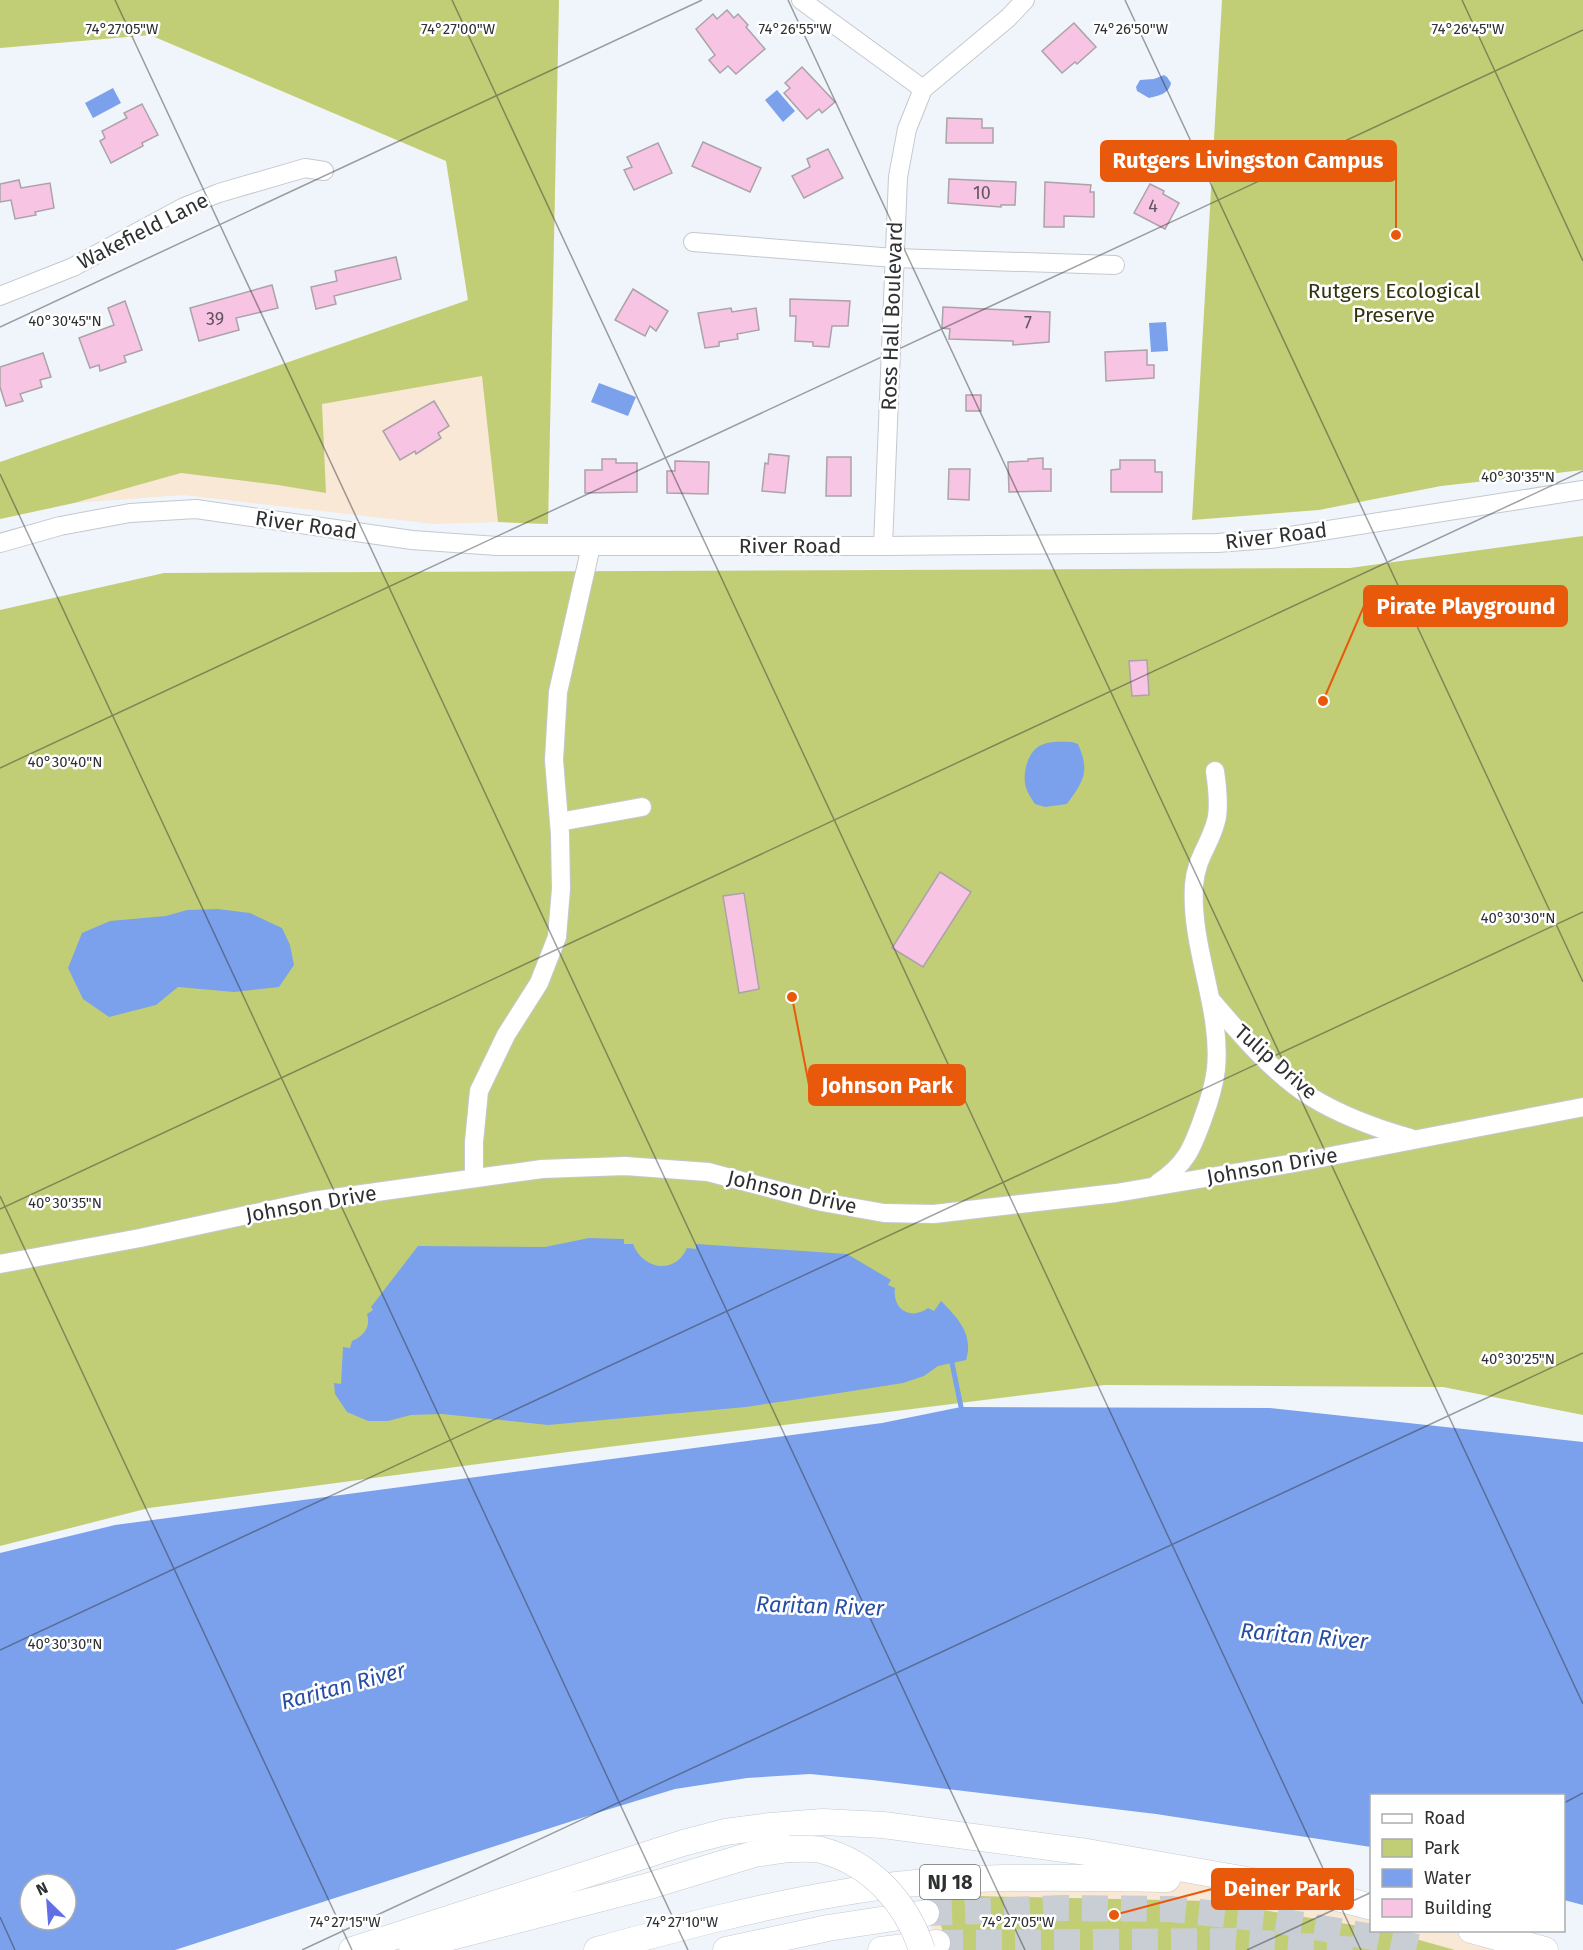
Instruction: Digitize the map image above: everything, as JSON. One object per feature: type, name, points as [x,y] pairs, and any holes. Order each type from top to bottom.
[{"type":"highway","points":[[352,1950],[725,1832],[822,1822],[883,1825],[1087,1852],[1310,1891]]},
{"type":"highway","points":[[468,1950],[650,1886],[754,1854],[789,1849],[819,1849],[844,1858],[872,1874],[902,1907],[917,1934],[930,1947]]},
{"type":"highway","name":"NJ 18","points":[[597,1950],[720,1917],[842,1892],[925,1883],[1039,1876],[1191,1879],[1310,1891],[1370,1906]]},
{"type":"highway","points":[[402,1950],[650,1886]]},
{"type":"highway","name":"NJ 18","points":[[726,1950],[828,1928],[926,1913]]},
{"type":"highway","points":[[1478,1932],[1545,1950]]},
{"type":"highway","points":[[881,1950],[930,1947]]},
{"type":"street","points":[[801,0],[923,89],[1008,18],[1025,0]]},
{"type":"street","name":"Ross Hall Boulevard","points":[[883,546],[898,177],[907,129],[923,89]]},
{"type":"street","name":"Wakefield Lane","points":[[0,296],[73,267],[184,207],[219,193],[305,168],[324,171]]},
{"type":"street","points":[[693,242],[894,258],[1115,266]]},
{"type":"street","name":"River Road","points":[[0,543],[60,526],[130,513],[196,509],[412,540],[497,546],[1216,543],[1270,539],[1583,490]]},
{"type":"street","points":[[474,1178],[474,1142],[479,1091],[506,1035],[538,983],[557,937],[561,889],[554,760],[558,692],[591,546]]},
{"type":"street","name":"Tulip Drive","points":[[1154,1186],[1182,1164],[1197,1135],[1212,1092],[1216,1068],[1211,1000],[1194,923],[1194,884],[1198,860],[1217,819],[1215,771]]},
{"type":"street","points":[[559,822],[642,807]]},
{"type":"street","name":"Tulip Drive","points":[[1211,1000],[1244,1038],[1280,1072],[1311,1096],[1351,1118],[1387,1132],[1416,1139]]},
{"type":"street","name":"Johnson Drive","points":[[0,1264],[140,1239],[312,1202],[542,1169],[625,1166],[708,1172],[832,1204],[884,1213],[934,1214],[1076,1198],[1300,1162],[1583,1107]]},
{"type":"shaded area","points":[[0,0],[559,0],[548,524],[498,522],[434,524],[183,495],[74,503],[0,519],[0,462],[468,300],[446,161],[150,35],[0,48]]},
{"type":"shaded area","points":[[1176,1880],[1370,1911],[1370,1932],[1453,1932],[1525,1950],[939,1950],[916,1883]]},
{"type":"green space","points":[[0,0],[559,0],[548,524],[498,522],[482,376],[322,404],[326,493],[181,473],[74,503],[0,519],[0,462],[468,300],[446,161],[150,35],[0,48]]},
{"type":"green space","name":"Rutgers Ecological Preserve","points":[[1222,0],[1583,0],[1583,470],[1441,486],[1319,510],[1192,520]]},
{"type":"green space","points":[[1583,536],[1583,1415],[1443,1387],[1105,1385],[568,1452],[149,1508],[0,1546],[0,610],[164,573],[1350,568]]},
{"type":"green space","points":[[931,1895],[1209,1901],[1370,1928],[1370,1932],[1391,1932],[1455,1950],[949,1950]]},
{"type":"water","points":[[1164,75],[1171,83],[1163,94],[1149,98],[1137,91],[1136,87],[1140,80],[1154,79]]},
{"type":"water","points":[[113,88],[121,103],[93,118],[85,103]]},
{"type":"water","points":[[777,90],[795,111],[783,122],[765,100]]},
{"type":"water","points":[[1166,322],[1168,351],[1151,352],[1149,323]]},
{"type":"water","points":[[599,383],[636,397],[628,416],[591,402]]},
{"type":"water","points":[[1072,742],[1078,744],[1084,762],[1083,776],[1078,789],[1067,804],[1045,807],[1035,804],[1025,783],[1026,766],[1031,755],[1034,750],[1044,744]]},
{"type":"water","points":[[218,909],[250,913],[282,928],[290,945],[294,965],[279,987],[234,992],[178,987],[156,1005],[109,1017],[83,999],[68,968],[82,933],[110,921],[166,916],[187,910]]},
{"type":"water","points":[[589,1238],[624,1239],[624,1244],[633,1244],[644,1259],[659,1266],[675,1262],[682,1257],[687,1248],[696,1249],[696,1244],[847,1254],[891,1280],[888,1285],[895,1288],[896,1302],[904,1311],[915,1313],[928,1308],[934,1311],[941,1301],[953,1314],[966,1335],[968,1351],[966,1360],[938,1366],[924,1376],[903,1383],[833,1394],[746,1407],[548,1425],[442,1414],[411,1415],[388,1421],[368,1421],[347,1412],[335,1394],[334,1383],[341,1384],[343,1347],[350,1348],[352,1341],[366,1330],[367,1314],[373,1310],[371,1307],[418,1246],[545,1247]]},
{"type":"water","name":"Raritan River","points":[[961,1407],[1270,1408],[1583,1442],[1583,1905],[1565,1900],[1565,1794],[1370,1794],[1370,1847],[1156,1814],[810,1774],[747,1778],[675,1789],[175,1950],[0,1950],[0,1553],[115,1525],[882,1423]]},
{"type":"building","points":[[727,10],[734,18],[738,14],[765,49],[736,74],[728,66],[720,73],[709,60],[715,55],[696,29],[713,14],[717,19]]},
{"type":"building","points":[[1074,23],[1096,47],[1077,64],[1075,62],[1062,73],[1042,51]]},
{"type":"building","points":[[802,67],[835,102],[822,113],[819,109],[807,119],[784,93],[790,88],[785,83]]},
{"type":"building","points":[[142,104],[158,135],[111,163],[100,141],[105,138],[102,131],[127,118],[124,113]]},
{"type":"building","points":[[947,118],[982,119],[982,128],[993,128],[993,143],[946,143]]},
{"type":"building","points":[[703,142],[761,168],[750,192],[692,166]]},
{"type":"building","points":[[658,143],[672,173],[634,190],[624,170],[632,167],[627,157]]},
{"type":"building","points":[[828,149],[843,178],[804,198],[792,176],[810,167],[807,159]]},
{"type":"building","points":[[949,179],[1016,182],[1015,205],[1001,205],[1001,207],[948,203]]},
{"type":"building","points":[[19,180],[21,188],[50,183],[54,208],[35,212],[36,215],[15,219],[11,200],[0,202],[0,184]]},
{"type":"building","points":[[1045,182],[1091,185],[1090,192],[1094,192],[1094,217],[1064,216],[1064,227],[1044,227]]},
{"type":"building","points":[[1150,184],[1164,191],[1163,194],[1179,203],[1165,229],[1134,213]]},
{"type":"building","points":[[396,257],[401,279],[334,296],[336,304],[316,309],[311,287],[337,281],[335,271]]},
{"type":"building","points":[[272,285],[278,308],[236,318],[239,330],[199,341],[190,308]]},
{"type":"building","points":[[633,289],[668,311],[656,331],[650,326],[645,336],[615,320]]},
{"type":"building","points":[[790,299],[850,301],[848,326],[832,326],[829,347],[813,346],[813,342],[795,341],[796,316],[790,316]]},
{"type":"building","points":[[125,301],[142,350],[124,356],[126,362],[100,371],[99,365],[90,368],[79,338],[114,325],[108,308]]},
{"type":"building","points":[[943,307],[1050,312],[1049,342],[1013,345],[1013,341],[949,339],[950,329],[942,328]]},
{"type":"building","points":[[731,308],[732,312],[756,308],[759,330],[737,334],[738,339],[719,342],[719,346],[705,348],[698,313]]},
{"type":"building","points":[[1147,350],[1147,365],[1154,365],[1154,378],[1106,381],[1105,352]]},
{"type":"building","points":[[43,353],[51,377],[40,380],[42,387],[20,394],[23,401],[6,406],[0,387],[0,367]]},
{"type":"building","points":[[966,395],[981,395],[981,411],[966,411]]},
{"type":"building","points":[[434,401],[449,426],[438,433],[441,438],[416,454],[415,451],[400,460],[383,431]]},
{"type":"building","points":[[769,454],[789,456],[785,493],[762,491],[765,463],[768,464]]},
{"type":"building","points":[[827,457],[851,457],[851,496],[826,496]]},
{"type":"building","points":[[1043,458],[1043,469],[1051,469],[1051,491],[1009,492],[1008,462]]},
{"type":"building","points":[[602,459],[616,459],[616,463],[637,463],[637,492],[585,493],[585,470],[602,470]]},
{"type":"building","points":[[1120,460],[1155,460],[1155,472],[1162,472],[1162,492],[1111,492],[1111,470],[1120,469]]},
{"type":"building","points":[[675,461],[709,462],[708,494],[667,493],[667,471],[675,471]]},
{"type":"building","points":[[949,469],[970,469],[969,500],[948,499]]},
{"type":"building","points":[[1147,660],[1149,695],[1132,696],[1129,661]]},
{"type":"building","points":[[940,872],[971,892],[923,967],[892,948]]},
{"type":"building","points":[[744,893],[759,989],[739,993],[723,896]]},
{"type":"waterway","points":[[952,1363],[961,1407]]},
{"type":"tunnel","points":[[926,1913],[1064,1908],[1170,1909],[1274,1920],[1379,1938],[1429,1950]]},
{"type":"tunnel","points":[[937,1943],[1235,1941],[1356,1950]]},
{"type":"place","name":"Rutgers Livingston Campus","points":[[1396,235]]},
{"type":"place","name":"Pirate Playground","points":[[1323,701]]},
{"type":"place","name":"Johnson Park","points":[[792,997]]},
{"type":"place","name":"Deiner Park","points":[[1114,1915]]}]
